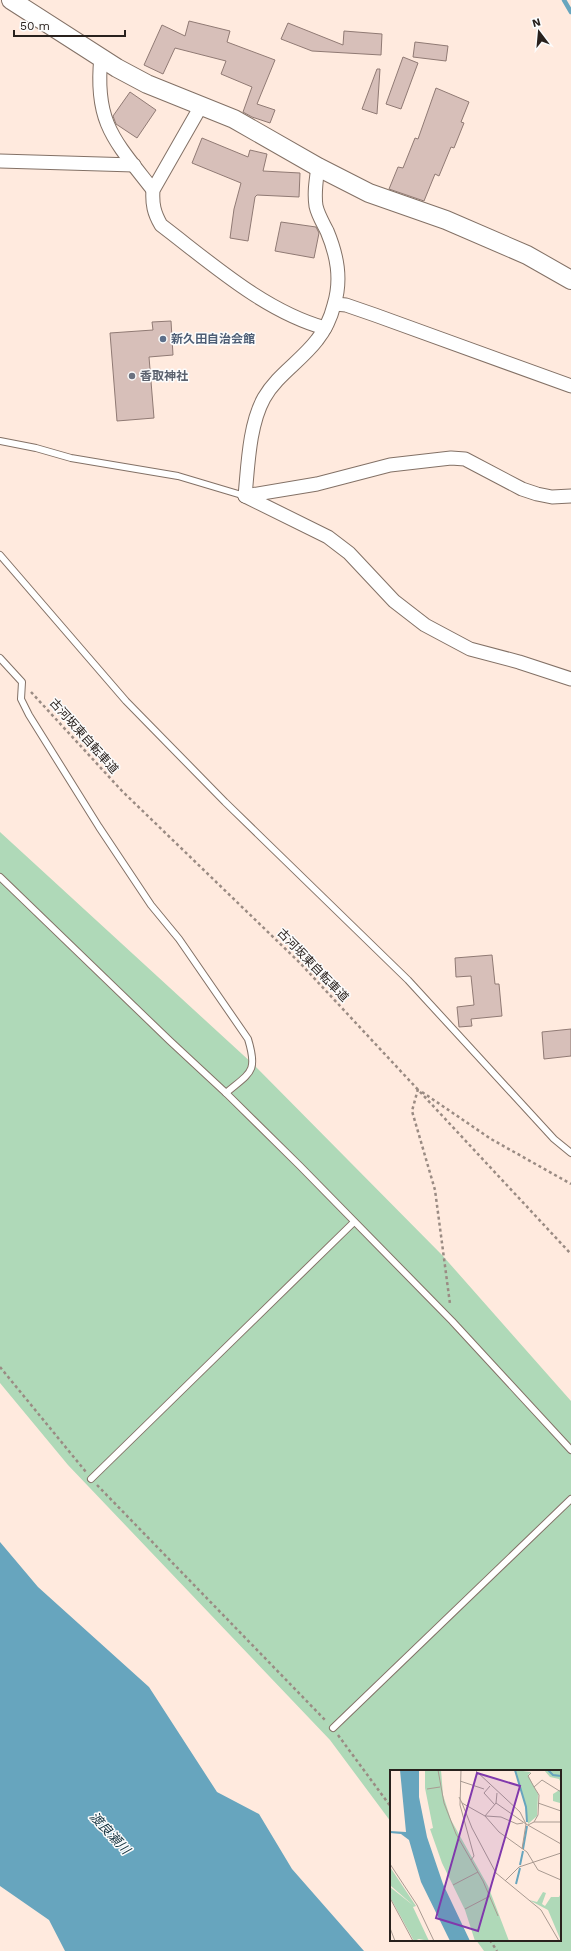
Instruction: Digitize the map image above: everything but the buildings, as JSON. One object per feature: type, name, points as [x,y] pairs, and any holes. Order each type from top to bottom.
[{"type":"street","points":[[11,0],[101,57],[147,84],[234,119],[318,167],[369,193],[446,220],[526,255],[571,280]]},
{"type":"street","points":[[101,57],[99,78],[100,100],[105,120],[113,136],[153,190]]},
{"type":"street","points":[[201,106],[153,190],[152,202],[155,214],[161,225],[228,276],[285,314],[306,323],[325,328]]},
{"type":"street","points":[[0,161],[134,165]]},
{"type":"street","points":[[245,496],[251,445],[256,419],[264,398],[275,382],[316,341],[325,328],[334,304],[339,280],[338,262],[317,208],[314,192],[318,167]]},
{"type":"street","points":[[334,304],[346,305],[375,315],[571,386]]},
{"type":"street","points":[[245,496],[317,484],[390,465],[451,458],[465,459],[522,489],[537,494],[552,497],[571,496]]},
{"type":"street","points":[[245,496],[328,537],[349,554],[394,601],[424,625],[470,649],[519,662],[571,679]]},
{"type":"lane","points":[[0,441],[36,448],[72,458],[178,476],[245,496]]},
{"type":"lane","points":[[0,555],[132,706],[225,802],[408,980],[554,1139],[571,1153]]},
{"type":"lane","points":[[0,658],[22,682],[21,699],[29,715],[99,827],[151,905],[179,939],[248,1039],[254,1065],[245,1077],[226,1093]]},
{"type":"lane","points":[[0,877],[226,1093],[452,1321],[571,1450]]},
{"type":"lane","points":[[91,1478],[354,1222]]},
{"type":"lane","points":[[333,1728],[571,1499]]},
{"type":"path","name":"古河坂東自転車道","points":[[35,696],[122,791],[300,963],[571,1254]]},
{"type":"path","points":[[452,1321],[434,1190],[412,1111],[417,1088],[491,1139],[571,1184]]},
{"type":"path","points":[[0,1367],[91,1478],[333,1728],[390,1806]]},
{"type":"path","points":[[491,1941],[497,1951]]},
{"type":"green space","points":[[0,832],[254,1065],[442,1255],[571,1401],[571,1951],[484,1951],[477,1941],[561,1941],[561,1770],[390,1770],[390,1821],[330,1740],[68,1465],[0,1383]]},
{"type":"water","name":"渡良瀬川","points":[[0,1542],[38,1587],[149,1687],[217,1792],[259,1814],[292,1869],[364,1951],[65,1951],[49,1920],[0,1886]]},
{"type":"waterway","points":[[564,0],[571,12]]},
{"type":"place","name":"新久田自治会館","points":[[163,339]]},
{"type":"place","name":"香取神社","points":[[132,376]]}]
